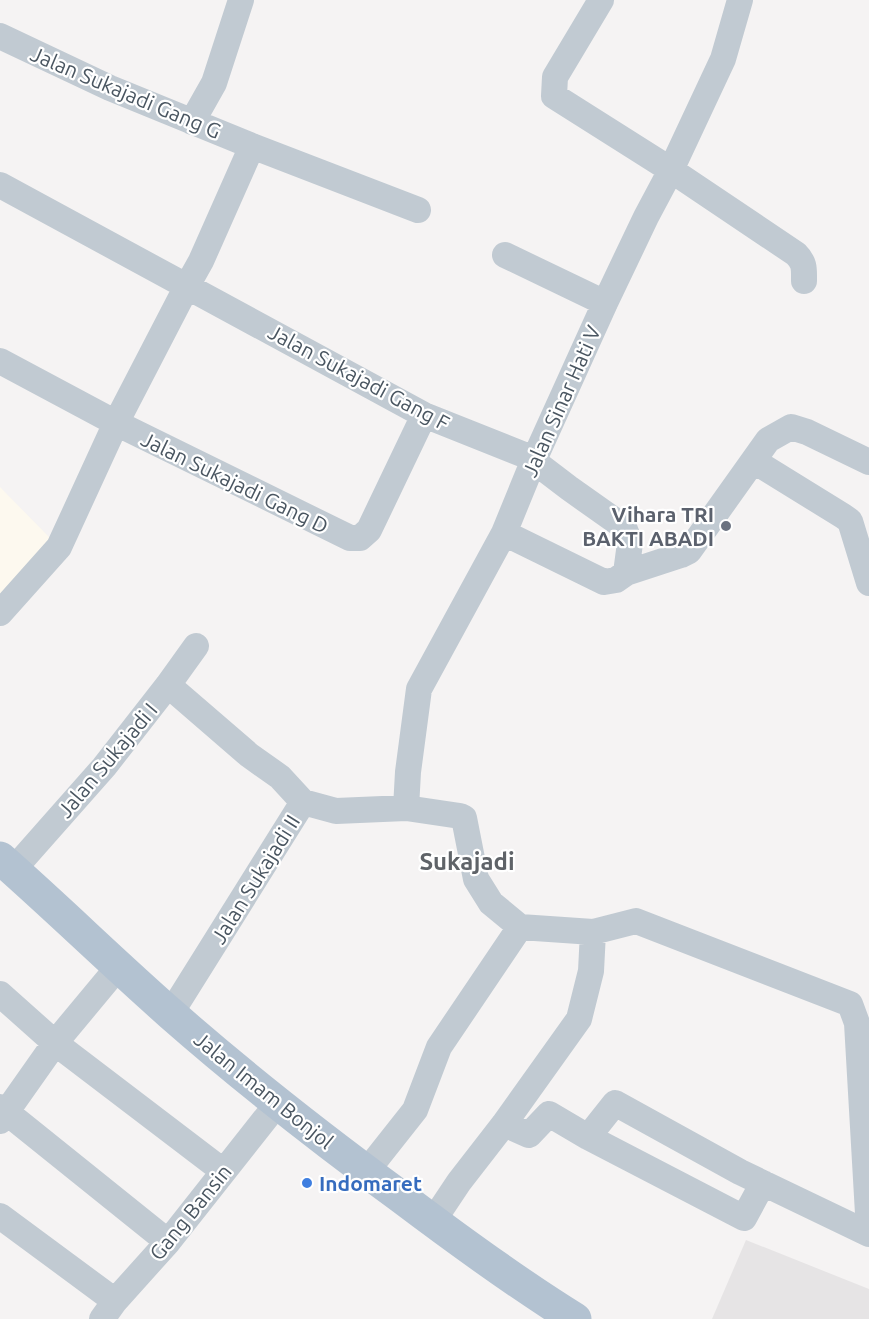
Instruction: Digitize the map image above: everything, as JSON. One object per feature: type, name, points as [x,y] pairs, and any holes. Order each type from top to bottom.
[{"type":"main road","name":"Jalan Imam Bonjol","points":[[7,864],[171,1014],[277,1104],[554,1313]]},
{"type":"street","points":[[192,122],[214,83],[242,0]]},
{"type":"street","points":[[601,0],[555,77],[554,96],[671,170],[796,254],[802,260],[804,281]]},
{"type":"street","name":"Jalan Sinar Hati V","points":[[406,808],[408,772],[419,689],[504,533],[533,462],[605,303],[723,59],[740,0]]},
{"type":"street","name":"Jalan Sukajadi Gang G","points":[[0,36],[103,85],[418,210]]},
{"type":"street","points":[[0,613],[59,547],[116,423],[201,261],[252,146]]},
{"type":"street","name":"Jalan Sukajadi Gang F","points":[[0,185],[424,415],[527,456],[569,489],[624,527],[630,543],[626,573]]},
{"type":"street","points":[[505,255],[605,303]]},
{"type":"street","name":"Jalan Sukajadi Gang D","points":[[0,361],[116,423],[344,536],[355,539],[360,538],[369,530],[424,415]]},
{"type":"street","points":[[504,533],[604,582],[616,580],[626,573],[689,551],[768,440],[791,427],[807,432],[869,462]]},
{"type":"street","points":[[754,461],[850,521],[869,583]]},
{"type":"street","name":"Jalan Sukajadi I","points":[[7,864],[104,767],[196,646]]},
{"type":"street","points":[[168,685],[249,756],[280,777],[303,802]]},
{"type":"street","name":"Jalan Sukajadi II","points":[[171,1014],[303,802],[336,811],[406,808],[460,816],[464,819],[476,879],[491,903],[520,927]]},
{"type":"street","points":[[366,1172],[415,1110],[439,1047],[520,927],[593,932],[636,921],[850,1004],[857,1023],[869,1232],[740,1172],[615,1103],[588,1137]]},
{"type":"street","points":[[433,1221],[579,1019],[591,971],[593,932]]},
{"type":"street","points":[[119,966],[55,1043],[2,1113],[168,1242]]},
{"type":"street","points":[[0,994],[55,1043],[223,1171]]},
{"type":"street","name":"Gang Bansin","points":[[109,1310],[168,1242],[277,1104]]},
{"type":"street","points":[[504,1124],[530,1135],[549,1114],[588,1137],[744,1218],[763,1183]]},
{"type":"street","points":[[0,1216],[109,1310]]},
{"type":"shaded area","points":[[0,487],[51,539],[0,596]]},
{"type":"shaded area","points":[[746,1240],[869,1289],[869,1319],[712,1319]]},
{"type":"place","name":"Vihara TRI BAKTI ABADI","points":[[726,526]]},
{"type":"place","name":"Indomaret","points":[[307,1183]]},
{"type":"district","name":"Sukajadi","points":[[467,861]]}]
